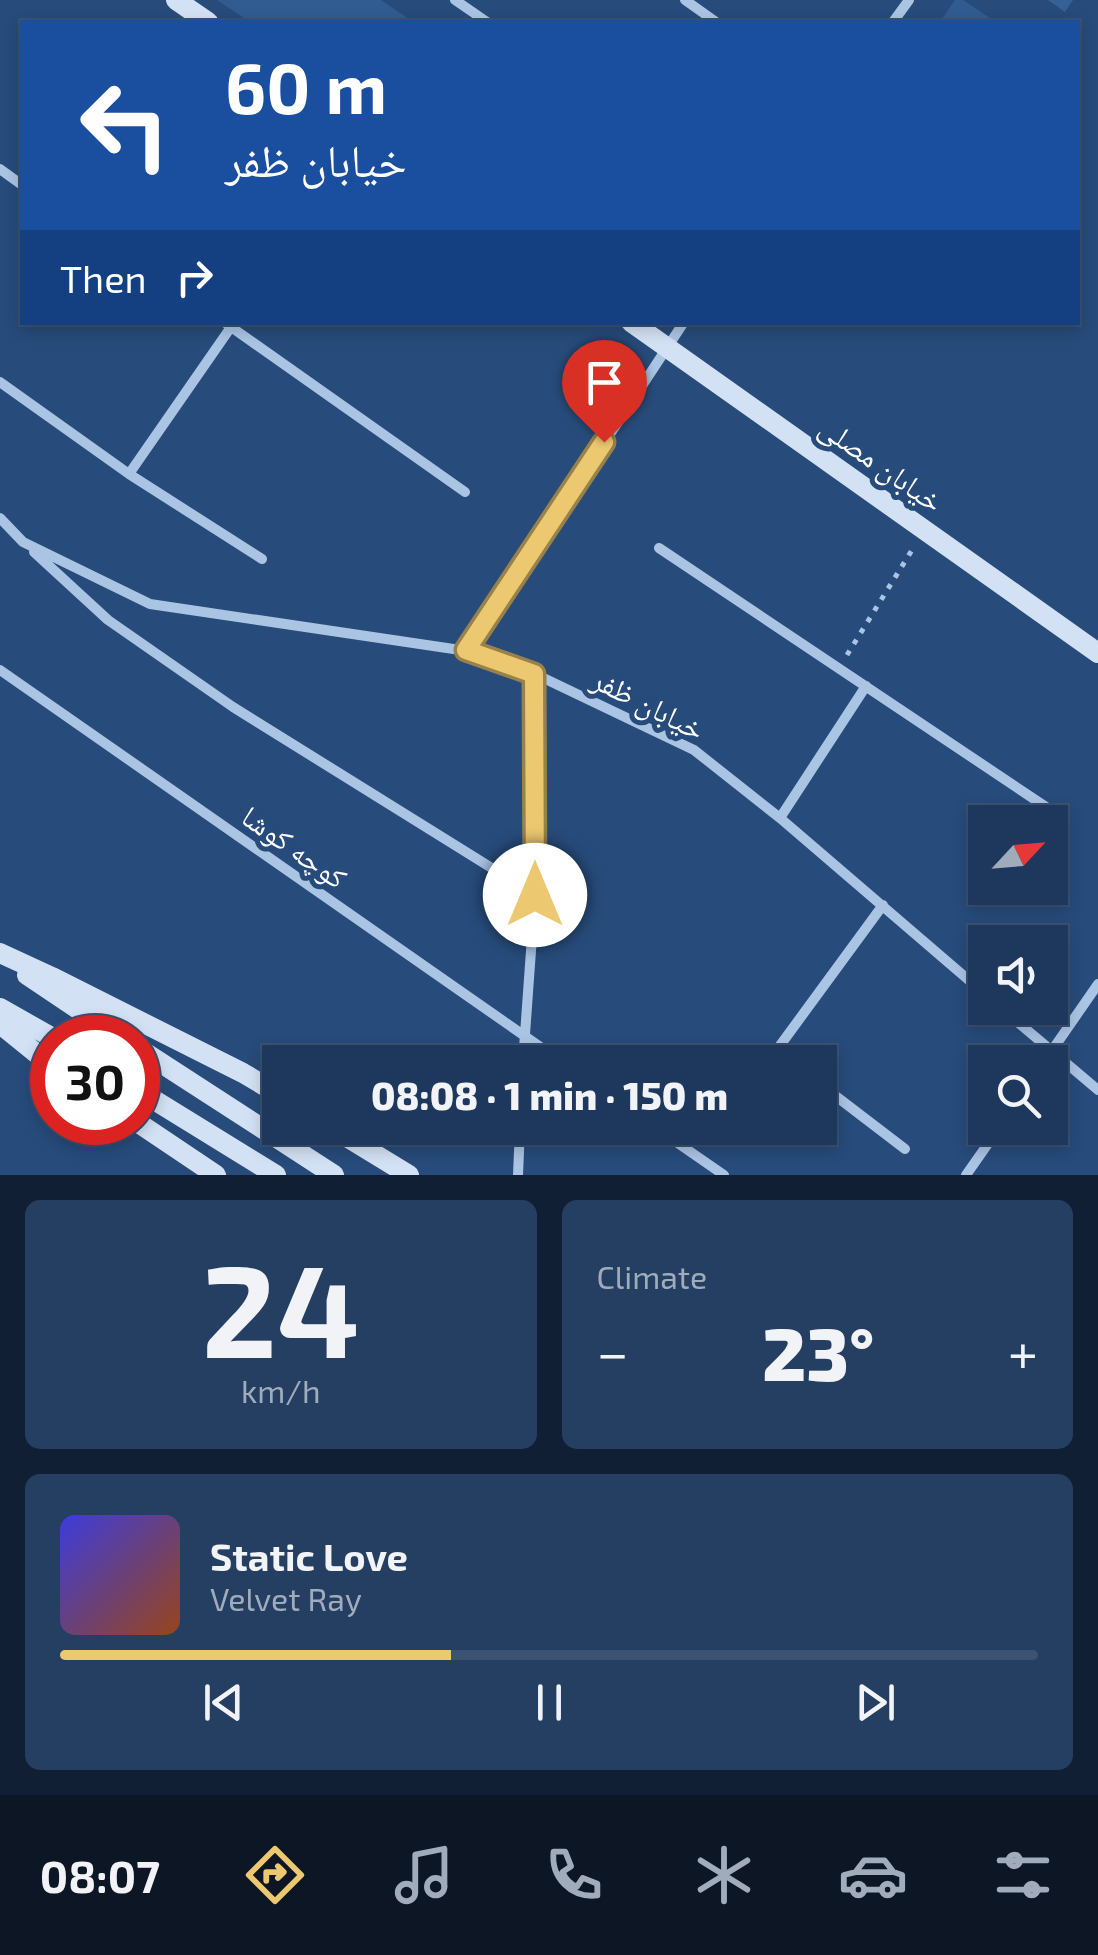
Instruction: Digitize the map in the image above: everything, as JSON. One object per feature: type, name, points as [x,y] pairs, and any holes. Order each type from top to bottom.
[{"type":"street","points":[[176,0],[205,20]]},
{"type":"street","points":[[455,0],[484,20]]},
{"type":"street","points":[[685,0],[713,20]]},
{"type":"street","points":[[129,474],[228,325],[465,492]]},
{"type":"street","name":"خیابان مصلی","points":[[636,325],[924,530],[1095,645]]},
{"type":"street","points":[[466,650],[682,325]]},
{"type":"street","points":[[0,382],[129,474],[262,558]]},
{"type":"street","name":"خیابان ظفر","points":[[0,518],[23,542],[150,604],[466,650],[534,674],[694,750],[780,818],[968,979]]},
{"type":"street","points":[[23,542],[108,620],[233,707],[535,895]]},
{"type":"street","points":[[660,548],[1044,805]]},
{"type":"street","name":"کوچه کوشا","points":[[0,670],[537,1045]]},
{"type":"street","points":[[524,1045],[535,895],[534,674]]},
{"type":"street","points":[[780,818],[866,686]]},
{"type":"street","points":[[780,1045],[882,905]]},
{"type":"street","points":[[0,953],[87,1015]]},
{"type":"street","points":[[0,953],[262,1084]]},
{"type":"street","points":[[1056,1045],[1098,984]]},
{"type":"street","points":[[0,1008],[30,1023]]},
{"type":"street","points":[[0,1024],[30,1048]]},
{"type":"street","points":[[1021,1025],[1045,1045]]},
{"type":"street","points":[[160,1062],[334,1175]]},
{"type":"street","points":[[1068,1065],[1098,1090]]},
{"type":"street","points":[[837,1097],[905,1149]]},
{"type":"street","points":[[160,1104],[276,1175]]},
{"type":"street","points":[[160,1137],[216,1175]]},
{"type":"street","points":[[360,1145],[410,1175]]},
{"type":"street","points":[[518,1175],[519,1145]]},
{"type":"street","points":[[681,1145],[724,1175]]},
{"type":"street","points":[[966,1175],[987,1145]]},
{"type":"path","points":[[839,668],[924,530]]},
{"type":"shaded area","points":[[217,0],[381,0],[410,20],[247,20]]},
{"type":"shaded area","points":[[955,0],[963,0],[993,20],[941,20]]},
{"type":"building","points":[[1048,0],[1073,0],[1065,12]]},
{"type":"route","points":[[535,895],[534,674],[466,650],[604,442]]}]
